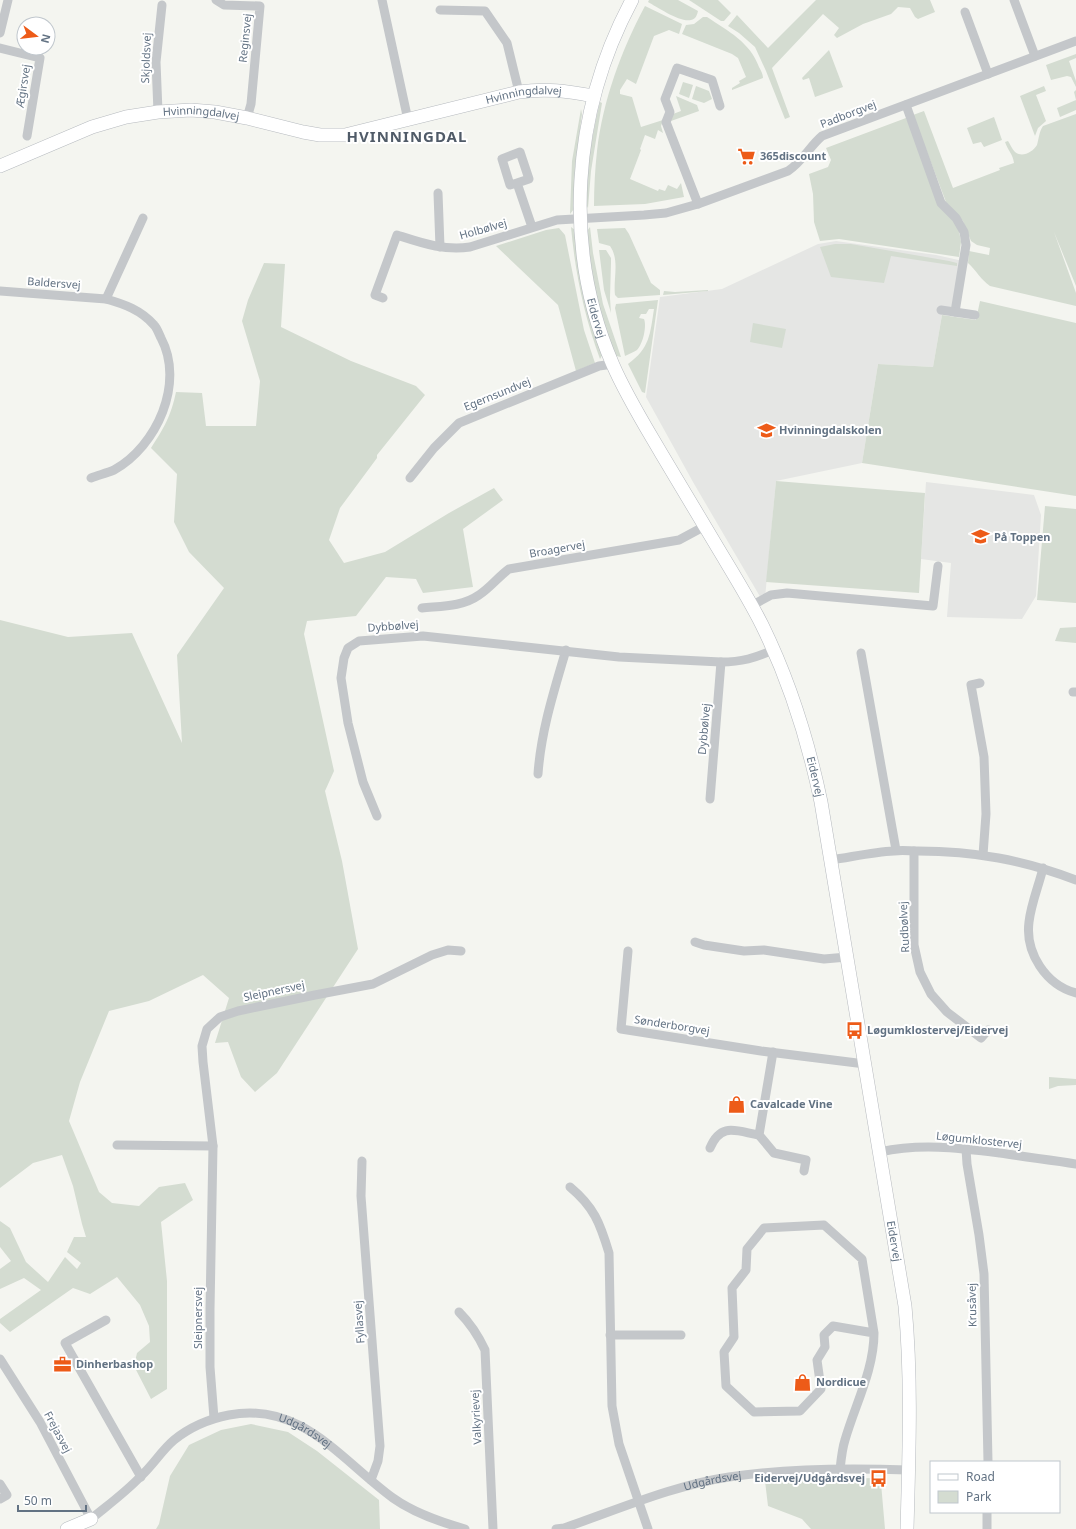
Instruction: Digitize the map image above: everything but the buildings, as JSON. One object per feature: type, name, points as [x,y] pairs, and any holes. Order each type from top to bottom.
[{"type":"street","points":[[0,33],[2,13],[8,0]]},
{"type":"street","name":"Reginsvej","points":[[216,0],[224,5],[260,6],[251,104],[247,118]]},
{"type":"street","points":[[382,0],[408,120]]},
{"type":"street","name":"Eidervej","points":[[632,0],[614,36],[601,71],[593,96],[583,150],[580,179],[580,219],[582,244],[590,291],[597,318],[613,364],[634,406],[751,606],[773,650],[794,699],[812,757],[831,860],[907,1321],[910,1383],[907,1529]]},
{"type":"street","points":[[1014,0],[1035,56]]},
{"type":"street","name":"Skjoldsvej","points":[[158,112],[156,62],[162,5]]},
{"type":"street","points":[[440,10],[485,11],[507,43],[519,92]]},
{"type":"street","points":[[965,12],[988,74]]},
{"type":"street","name":"Padborgvej","points":[[580,219],[644,216],[666,213],[698,204],[788,171],[794,167],[822,136],[1076,41]]},
{"type":"street","name":"Ægirsvej","points":[[0,48],[40,58],[27,136]]},
{"type":"street","points":[[698,204],[666,122],[670,112],[665,98],[677,68],[712,80],[720,106]]},
{"type":"street","name":"Hvinningdalvej","points":[[0,166],[92,127],[126,117],[158,112],[191,110],[215,112],[247,118],[303,132],[320,135],[344,135],[519,92],[538,89],[560,90],[593,96]]},
{"type":"street","points":[[906,105],[941,203],[956,218],[964,232],[966,245],[955,312]]},
{"type":"street","points":[[517,183],[532,227]]},
{"type":"street","points":[[438,193],[440,248]]},
{"type":"street","points":[[106,299],[143,218]]},
{"type":"street","name":"Holbølvej","points":[[383,298],[375,295],[397,234],[440,248],[456,249],[470,247],[557,220],[580,219]]},
{"type":"street","name":"Baldersvej","points":[[0,291],[106,299],[121,303],[138,311],[155,325],[164,343],[170,362],[170,385],[167,402],[159,422],[146,442],[130,458],[114,470],[91,478]]},
{"type":"street","points":[[941,310],[975,315]]},
{"type":"street","name":"Egernsundvej","points":[[410,478],[434,448],[459,423],[599,366],[613,364]]},
{"type":"street","name":"Broagervej","points":[[422,608],[466,602],[479,595],[499,576],[509,569],[679,540],[705,526]]},
{"type":"street","points":[[751,606],[771,594],[787,593],[933,606],[938,566]]},
{"type":"street","name":"Dybbølvej","points":[[377,816],[363,782],[348,723],[341,678],[344,658],[348,648],[359,641],[423,636],[566,650],[619,657],[721,662],[749,660],[773,650]]},
{"type":"street","points":[[538,774],[539,755],[545,720],[566,650]]},
{"type":"street","points":[[861,653],[896,850]]},
{"type":"street","name":"Dybbølvej","points":[[710,799],[721,662]]},
{"type":"street","points":[[980,683],[971,685],[984,757],[986,807],[983,855]]},
{"type":"street","points":[[831,860],[896,850],[956,852],[983,855],[1043,868],[1076,880]]},
{"type":"street","name":"Rudbølvej","points":[[914,851],[914,945],[920,972],[931,994],[947,1012],[980,1038],[988,1030]]},
{"type":"street","points":[[1043,868],[1029,921],[1028,940],[1041,970],[1053,982],[1076,993]]},
{"type":"street","points":[[696,942],[704,945],[744,951],[764,950],[824,960],[847,957]]},
{"type":"street","name":"Sleipnersvej","points":[[214,1418],[210,1367],[210,1309],[214,1146],[202,1062],[202,1046],[207,1030],[220,1017],[238,1011],[373,984],[432,955],[448,950],[461,951]]},
{"type":"street","name":"Sønderborgvej","points":[[628,951],[620,1029],[865,1064]]},
{"type":"street","points":[[759,1135],[774,1052]]},
{"type":"street","points":[[710,1148],[714,1139],[719,1133],[728,1130],[759,1135],[774,1153],[806,1160],[804,1171]]},
{"type":"street","points":[[117,1145],[214,1146]]},
{"type":"street","name":"Løgumklostervej","points":[[880,1152],[935,1146],[1076,1164]]},
{"type":"street","name":"Krusåvej","points":[[966,1149],[984,1274],[988,1461]]},
{"type":"street","name":"Fyllasvej","points":[[362,1161],[361,1196],[380,1446],[378,1461],[371,1480]]},
{"type":"street","points":[[570,1187],[584,1198],[594,1212],[609,1253],[612,1406],[619,1444],[648,1529]]},
{"type":"street","points":[[840,1470],[844,1441],[870,1365],[874,1344],[874,1333],[862,1259],[824,1225],[764,1228],[747,1249],[746,1270],[732,1288],[734,1337],[724,1352],[726,1386],[754,1412],[800,1411],[821,1389],[817,1360],[825,1347],[824,1335],[833,1326],[874,1333]]},
{"type":"street","name":"Valkyrievej","points":[[459,1312],[469,1322],[478,1335],[485,1350],[493,1529]]},
{"type":"street","points":[[106,1320],[65,1343],[141,1477]]},
{"type":"street","points":[[610,1335],[681,1335]]},
{"type":"street","name":"Frejasvej","points":[[0,1359],[40,1422],[87,1524]]},
{"type":"street","name":"Udgårdsvej","points":[[68,1529],[87,1524],[141,1477],[174,1440],[193,1428],[214,1418],[241,1413],[290,1420],[322,1439],[394,1498],[414,1510],[436,1520],[465,1529]]},
{"type":"street","name":"Udgårdsvej","points":[[556,1529],[564,1528],[683,1487],[729,1477],[779,1471],[908,1470]]},
{"type":"street","points":[[0,1484],[7,1495],[0,1499]]},
{"type":"street","points":[[987,1513],[987,1529]]},
{"type":"street","points":[[433,1529],[436,1520]]},
{"type":"shaded area","name":"Hvinningdalskolen","points":[[836,241],[936,255],[963,261],[955,312],[941,310],[942,315],[933,367],[878,364],[862,463],[776,481],[765,598],[762,600],[693,482],[646,397],[660,297],[722,289],[818,244]]},
{"type":"shaded area","name":"På Toppen","points":[[926,482],[1034,495],[1041,515],[1036,596],[1022,619],[947,617],[951,563],[921,559]]},
{"type":"green space","points":[[649,0],[678,0],[698,11],[694,19],[681,19],[648,2]]},
{"type":"green space","points":[[689,0],[718,0],[731,13],[724,21],[721,21]]},
{"type":"green space","points":[[816,0],[930,0],[935,12],[918,19],[915,17],[910,8],[898,7],[891,14],[863,24],[837,38],[834,35],[839,28],[823,14],[772,68],[790,117],[785,119],[755,47],[739,33],[728,26],[737,15],[768,48]]},
{"type":"green space","points":[[645,6],[682,24],[679,34],[669,30],[654,36],[636,84],[627,79],[620,90],[620,94],[632,97],[641,127],[663,120],[661,126],[663,133],[658,130],[655,139],[645,135],[630,179],[658,191],[659,189],[665,191],[668,185],[677,189],[681,183],[684,197],[645,204],[594,206],[597,151],[608,95],[628,40]]},
{"type":"green space","points":[[703,17],[707,17],[723,27],[744,44],[755,58],[762,72],[763,78],[732,90],[732,88],[740,83],[739,81],[746,77],[738,58],[732,54],[682,34],[686,25],[694,24]]},
{"type":"green space","points":[[829,50],[843,87],[815,97],[809,78],[803,80],[802,78]]},
{"type":"green space","points":[[1076,54],[1076,58],[1069,61],[1076,81],[1076,87],[1071,77],[1067,76],[1051,80],[1046,65]]},
{"type":"green space","points":[[683,82],[693,85],[689,98],[679,94]]},
{"type":"green space","points":[[696,86],[709,91],[712,99],[704,103],[692,99]]},
{"type":"green space","points":[[1044,86],[1046,91],[1036,95],[1046,121],[1038,128],[1035,136],[1020,96]]},
{"type":"green space","points":[[676,96],[697,105],[699,111],[671,121],[673,114],[681,111]]},
{"type":"green space","points":[[1076,100],[1076,110],[1060,117],[1057,108]]},
{"type":"green space","points":[[600,102],[602,103],[591,171],[588,208],[586,200],[587,173]]},
{"type":"green space","points":[[581,109],[582,114],[575,167],[574,209],[570,214],[572,161]]},
{"type":"green space","points":[[924,111],[953,188],[1014,163],[1013,157],[1005,142],[1008,141],[1014,151],[1018,154],[1027,153],[1033,150],[1037,145],[1043,126],[1076,114],[1076,286],[1054,232],[1076,293],[1076,306],[990,286],[968,263],[969,251],[989,255],[990,248],[977,245],[971,241],[963,221],[946,202],[913,115]]},
{"type":"green space","points":[[994,117],[1002,140],[984,147],[981,142],[973,144],[967,128]]},
{"type":"green space","points":[[906,118],[959,231],[961,242],[959,257],[839,239],[820,241],[814,222],[813,194],[809,174],[828,167],[831,160],[826,148]]},
{"type":"green space","points":[[571,227],[575,230],[603,354],[600,359],[589,327],[581,294]]},
{"type":"green space","points":[[590,227],[593,253],[603,304],[621,357],[616,356],[599,307],[591,265],[587,231]]},
{"type":"green space","points":[[559,228],[565,235],[584,330],[595,363],[576,371],[558,305],[496,246],[546,230]]},
{"type":"green space","points":[[625,228],[651,283],[660,290],[660,295],[618,298],[615,295],[615,257],[610,246],[599,243],[597,229]]},
{"type":"green space","points":[[835,244],[851,244],[949,261],[957,263],[957,266],[891,256],[884,283],[831,277],[820,247]]},
{"type":"green space","points":[[599,250],[606,250],[611,258],[611,313],[604,290]]},
{"type":"green space","points":[[264,263],[285,264],[281,327],[351,361],[416,386],[425,395],[377,455],[377,458],[340,508],[329,540],[344,563],[385,552],[449,513],[494,488],[503,500],[463,529],[473,587],[423,593],[416,579],[386,577],[356,616],[307,621],[304,634],[334,771],[325,791],[342,861],[358,949],[277,1073],[255,1092],[241,1077],[228,1042],[215,1043],[229,998],[203,975],[149,1001],[109,1011],[80,1082],[69,1121],[99,1192],[112,1203],[139,1206],[159,1187],[185,1183],[193,1200],[161,1222],[167,1281],[167,1389],[151,1399],[134,1366],[137,1353],[150,1342],[149,1326],[140,1305],[117,1277],[90,1294],[73,1288],[10,1332],[0,1323],[0,1319],[41,1290],[24,1278],[0,1289],[0,1269],[11,1261],[0,1247],[0,1221],[10,1228],[26,1262],[48,1282],[65,1257],[77,1269],[81,1263],[67,1252],[74,1237],[86,1237],[73,1186],[62,1155],[33,1163],[0,1188],[0,620],[68,637],[132,633],[182,743],[177,655],[224,588],[189,552],[174,522],[177,474],[151,448],[166,422],[172,408],[176,392],[202,393],[206,426],[256,426],[260,381],[242,321],[248,300]]},
{"type":"green space","points":[[708,290],[663,295],[664,291],[675,292]]},
{"type":"green space","points":[[658,300],[645,393],[642,392],[628,364],[641,352],[648,340],[654,309],[649,309],[646,314],[641,314],[639,318],[644,319],[645,326],[641,344],[637,350],[625,356],[615,308],[616,304]]},
{"type":"green space","points":[[980,301],[1076,323],[1076,496],[862,463],[878,364],[933,367],[942,315],[976,320]]},
{"type":"green space","points":[[753,323],[786,329],[782,348],[750,342]]},
{"type":"green space","points":[[776,481],[925,493],[919,593],[766,582]]},
{"type":"green space","points":[[1045,506],[1076,509],[1076,603],[1037,600]]},
{"type":"green space","points":[[1076,627],[1076,643],[1055,641],[1060,628]]},
{"type":"green space","points":[[1049,1077],[1076,1079],[1076,1085],[1058,1086],[1049,1089]]},
{"type":"green space","points":[[251,1424],[288,1432],[317,1451],[379,1500],[380,1529],[156,1529],[159,1524],[170,1476],[189,1445],[221,1430]]},
{"type":"green space","points":[[875,1478],[876,1484],[881,1483],[885,1529],[811,1529],[802,1519],[768,1506],[765,1481]]},
{"type":"place","name":"365discount","points":[[747,156]]},
{"type":"place","name":"Hvinningdalskolen","points":[[766,430]]},
{"type":"place","name":"På Toppen","points":[[981,537]]},
{"type":"place","name":"Løgumklostervej/Eidervej","points":[[854,1030]]},
{"type":"place","name":"Cavalcade Vine","points":[[737,1104]]},
{"type":"place","name":"Dinherbashop","points":[[63,1364]]},
{"type":"place","name":"Nordicue","points":[[803,1382]]},
{"type":"place","name":"Eidervej/Udgårdsvej","points":[[878,1478]]},
{"type":"district","name":"HVINNINGDAL","points":[[407,137]]}]
